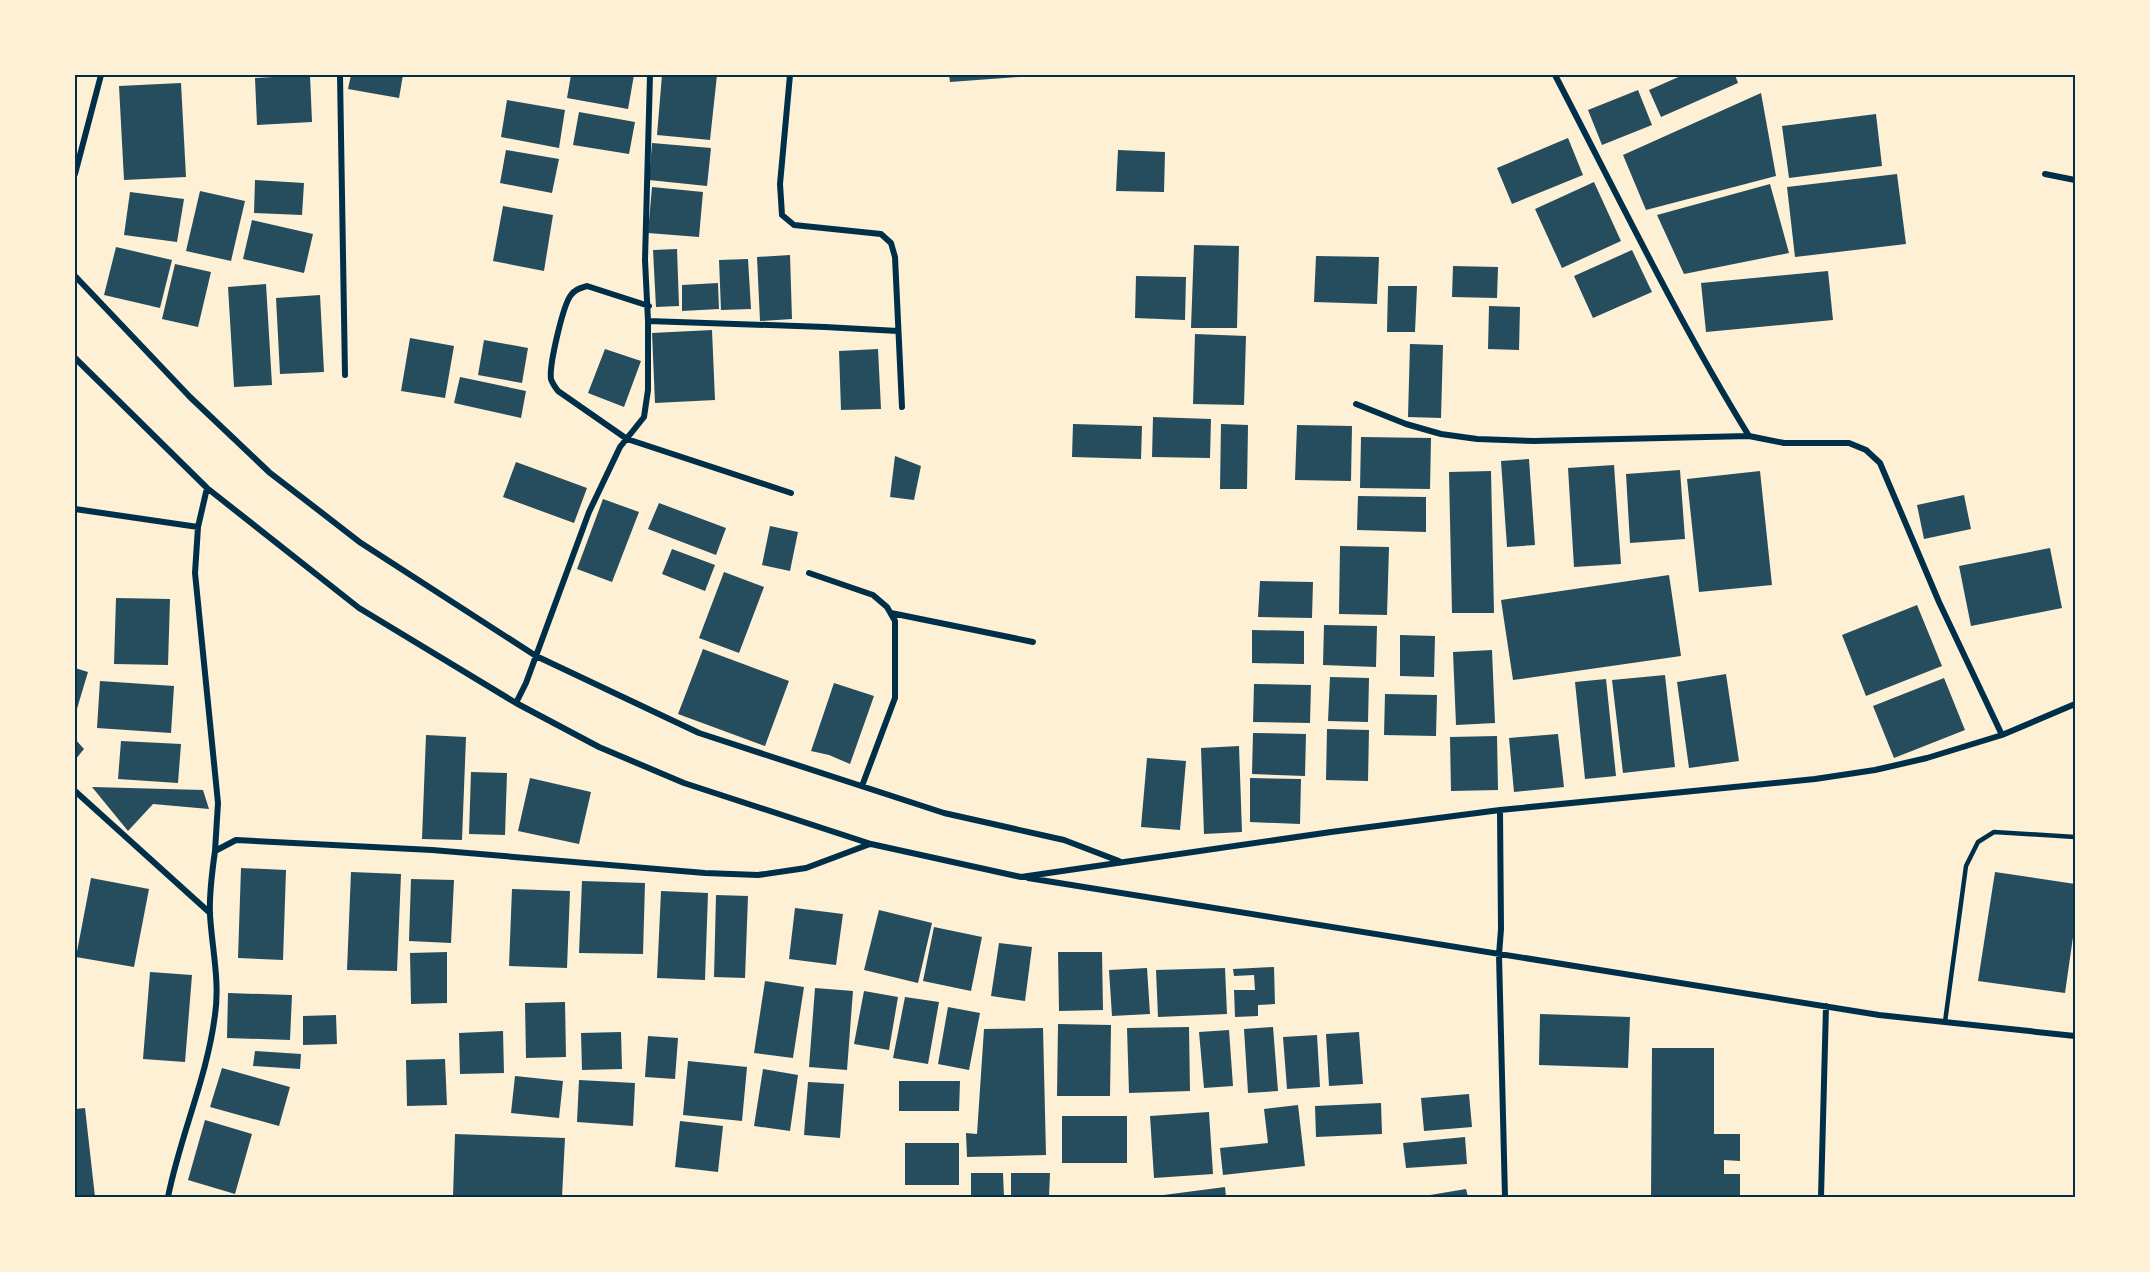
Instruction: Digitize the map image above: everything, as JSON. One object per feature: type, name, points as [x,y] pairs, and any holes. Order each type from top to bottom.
[{"type":"street","points":[[75,174],[101,75]]},
{"type":"street","points":[[340,75],[345,375]]},
{"type":"street","points":[[516,703],[536,656],[589,512],[615,457],[644,417],[648,390],[649,306],[645,260],[650,75]]},
{"type":"street","points":[[790,75],[780,184],[782,215],[794,225],[881,234],[891,243],[895,257],[902,407]]},
{"type":"street","points":[[1555,75],[1662,286],[1749,436]]},
{"type":"street","points":[[2045,174],[2075,180]]},
{"type":"street","points":[[75,276],[190,398],[269,472],[361,543],[536,656],[699,733],[944,813],[1064,840],[1121,862]]},
{"type":"street","points":[[649,306],[587,286],[578,288],[570,295],[564,308],[552,366],[551,381],[558,391],[627,439],[791,493]]},
{"type":"street","points":[[648,321],[898,331]]},
{"type":"street","points":[[75,358],[207,488],[359,608],[516,703],[599,747],[684,783],[871,844],[1021,877],[1382,933],[1879,1015],[2075,1036]]},
{"type":"street","points":[[1356,404],[1406,424],[1441,434],[1477,439],[1534,441],[1749,436],[1784,443],[1849,443],[1866,450],[1880,463],[1939,602],[2002,735]]},
{"type":"street","points":[[168,1197],[205,1068],[215,1014],[216,980],[210,913],[218,803],[195,573],[198,527],[207,488]]},
{"type":"street","points":[[75,509],[198,527]]},
{"type":"street","points":[[809,573],[873,595],[887,607],[895,621],[895,698],[862,786]]},
{"type":"street","points":[[891,613],[1033,642]]},
{"type":"street","points":[[1021,877],[1500,810],[1815,779],[1855,773],[1927,758],[2002,735],[2075,704]]},
{"type":"street","points":[[75,791],[210,913]]},
{"type":"street","points":[[1500,810],[1501,929],[1499,954],[1505,1197]]},
{"type":"street","points":[[215,851],[236,840],[432,850],[705,873],[758,875],[806,868],[871,844]]},
{"type":"street","points":[[1821,1197],[1826,1006]]},
{"type":"lane","points":[[1945,1022],[1966,866],[1978,842],[1994,832],[2075,837]]},
{"type":"building","points":[[310,75],[312,122],[257,125],[255,78]]},
{"type":"building","points":[[351,75],[403,75],[399,98],[348,89]]},
{"type":"building","points":[[571,75],[634,75],[628,109],[567,98]]},
{"type":"building","points":[[662,75],[717,75],[710,140],[657,135]]},
{"type":"building","points":[[949,75],[1019,75],[1019,77],[950,82]]},
{"type":"building","points":[[1683,75],[1735,75],[1738,83],[1661,117],[1649,90]]},
{"type":"building","points":[[181,83],[186,177],[124,180],[119,86]]},
{"type":"building","points":[[1638,90],[1652,125],[1602,145],[1588,110]]},
{"type":"building","points":[[1761,93],[1776,176],[1646,210],[1623,155]]},
{"type":"building","points":[[507,100],[565,110],[559,148],[501,137]]},
{"type":"building","points":[[579,112],[635,122],[629,154],[573,145]]},
{"type":"building","points":[[1876,114],[1882,166],[1789,178],[1782,126]]},
{"type":"building","points":[[1568,138],[1583,175],[1512,204],[1497,168]]},
{"type":"building","points":[[652,143],[711,148],[707,186],[649,180]]},
{"type":"building","points":[[506,150],[559,159],[552,193],[500,183]]},
{"type":"building","points":[[1118,150],[1165,152],[1164,192],[1116,191]]},
{"type":"building","points":[[1897,174],[1906,244],[1795,257],[1787,187]]},
{"type":"building","points":[[255,180],[304,183],[302,215],[254,213]]},
{"type":"building","points":[[1594,182],[1621,241],[1562,268],[1535,209]]},
{"type":"building","points":[[1770,184],[1789,253],[1684,274],[1657,215]]},
{"type":"building","points":[[652,187],[703,192],[699,237],[648,233]]},
{"type":"building","points":[[200,191],[245,201],[231,261],[186,251]]},
{"type":"building","points":[[130,192],[184,199],[177,242],[124,235]]},
{"type":"building","points":[[503,206],[553,215],[544,271],[493,261]]},
{"type":"building","points":[[252,220],[313,234],[304,273],[243,259]]},
{"type":"building","points":[[1194,245],[1239,246],[1237,328],[1191,328]]},
{"type":"building","points":[[116,247],[172,260],[160,308],[104,295]]},
{"type":"building","points":[[677,249],[679,306],[656,307],[653,250]]},
{"type":"building","points":[[1632,250],[1652,292],[1593,318],[1574,276]]},
{"type":"building","points":[[790,255],[792,319],[760,321],[757,257]]},
{"type":"building","points":[[1316,256],[1379,257],[1377,304],[1314,302]]},
{"type":"building","points":[[748,259],[751,309],[721,310],[719,260]]},
{"type":"building","points":[[175,264],[211,272],[198,327],[162,319]]},
{"type":"building","points":[[1453,266],[1498,267],[1497,298],[1452,297]]},
{"type":"building","points":[[1828,271],[1833,320],[1706,332],[1701,283]]},
{"type":"building","points":[[1136,276],[1186,277],[1185,320],[1135,318]]},
{"type":"building","points":[[718,283],[719,309],[682,311],[682,285]]},
{"type":"building","points":[[266,284],[272,385],[234,387],[228,287]]},
{"type":"building","points":[[1388,286],[1417,286],[1415,332],[1387,332]]},
{"type":"building","points":[[320,295],[324,372],[280,374],[276,298]]},
{"type":"building","points":[[1489,306],[1520,307],[1519,350],[1488,349]]},
{"type":"building","points":[[712,330],[715,400],[655,403],[652,333]]},
{"type":"building","points":[[1195,334],[1246,336],[1244,405],[1193,404]]},
{"type":"building","points":[[410,338],[454,346],[445,398],[401,391]]},
{"type":"building","points":[[484,340],[528,348],[522,383],[478,375]]},
{"type":"building","points":[[1410,344],[1443,345],[1441,418],[1408,417]]},
{"type":"building","points":[[605,349],[641,361],[624,407],[588,393]]},
{"type":"building","points":[[878,349],[881,409],[841,410],[839,351]]},
{"type":"building","points":[[460,377],[526,391],[521,418],[454,403]]},
{"type":"building","points":[[1153,417],[1211,419],[1210,458],[1152,457]]},
{"type":"building","points":[[1073,424],[1142,426],[1141,459],[1072,457]]},
{"type":"building","points":[[1221,424],[1248,425],[1247,489],[1220,489]]},
{"type":"building","points":[[1297,425],[1352,426],[1351,481],[1295,480]]},
{"type":"building","points":[[1361,437],[1431,438],[1430,489],[1360,488]]},
{"type":"building","points":[[895,456],[921,466],[914,500],[890,497]]},
{"type":"building","points":[[1529,459],[1535,545],[1507,547],[1501,461]]},
{"type":"building","points":[[516,462],[587,488],[574,523],[503,497]]},
{"type":"building","points":[[1614,465],[1621,564],[1574,567],[1568,468]]},
{"type":"building","points":[[1680,470],[1685,539],[1630,543],[1626,474]]},
{"type":"building","points":[[1491,471],[1494,613],[1452,613],[1449,472]]},
{"type":"building","points":[[1760,471],[1772,585],[1699,592],[1687,479]]},
{"type":"building","points":[[1964,495],[1971,529],[1924,539],[1917,505]]},
{"type":"building","points":[[1358,496],[1426,497],[1426,532],[1357,530]]},
{"type":"building","points":[[603,499],[639,512],[612,582],[577,569]]},
{"type":"building","points":[[659,503],[726,528],[716,555],[648,529]]},
{"type":"building","points":[[770,526],[798,532],[790,571],[762,565]]},
{"type":"building","points":[[1340,546],[1389,547],[1387,615],[1339,614]]},
{"type":"building","points":[[2050,548],[2062,608],[1971,626],[1959,566]]},
{"type":"building","points":[[672,549],[715,565],[705,591],[662,574]]},
{"type":"building","points":[[724,572],[764,587],[739,653],[699,638]]},
{"type":"building","points":[[1669,575],[1681,656],[1513,680],[1501,600]]},
{"type":"building","points":[[1260,581],[1313,582],[1312,618],[1258,617]]},
{"type":"building","points":[[116,598],[170,599],[168,665],[114,664]]},
{"type":"building","points":[[1917,605],[1942,666],[1866,696],[1842,635]]},
{"type":"building","points":[[1324,625],[1377,626],[1376,667],[1323,665]]},
{"type":"building","points":[[1252,630],[1304,631],[1304,664],[1252,663]]},
{"type":"building","points":[[1400,635],[1435,636],[1434,677],[1400,676]]},
{"type":"building","points":[[703,649],[789,681],[765,746],[678,714]]},
{"type":"building","points":[[1492,650],[1495,723],[1456,725],[1453,652]]},
{"type":"building","points":[[75,668],[88,672],[76,712],[75,712]]},
{"type":"building","points":[[1726,674],[1739,761],[1689,768],[1677,682]]},
{"type":"building","points":[[1665,675],[1675,767],[1623,773],[1612,680]]},
{"type":"building","points":[[1330,677],[1369,678],[1368,722],[1328,721]]},
{"type":"building","points":[[1944,678],[1965,730],[1894,758],[1873,706]]},
{"type":"building","points":[[1606,679],[1616,776],[1585,779],[1575,682]]},
{"type":"building","points":[[100,681],[174,686],[171,733],[97,728]]},
{"type":"building","points":[[834,683],[874,696],[850,764],[829,755],[811,751]]},
{"type":"building","points":[[1254,684],[1311,685],[1310,723],[1253,722]]},
{"type":"building","points":[[1385,694],[1437,695],[1436,736],[1384,735]]},
{"type":"building","points":[[1327,729],[1369,730],[1368,781],[1326,780]]},
{"type":"building","points":[[1253,733],[1306,734],[1305,776],[1252,774]]},
{"type":"building","points":[[1558,734],[1564,787],[1514,792],[1509,738]]},
{"type":"building","points":[[426,735],[466,737],[462,840],[422,839]]},
{"type":"building","points":[[1497,736],[1498,790],[1451,791],[1450,737]]},
{"type":"building","points":[[75,739],[84,749],[75,760]]},
{"type":"building","points":[[121,741],[181,744],[178,783],[118,779]]},
{"type":"building","points":[[1239,746],[1242,832],[1204,834],[1201,748]]},
{"type":"building","points":[[1147,758],[1186,761],[1180,830],[1141,827]]},
{"type":"building","points":[[471,772],[507,773],[505,835],[469,834]]},
{"type":"building","points":[[530,778],[591,792],[579,844],[518,831]]},
{"type":"building","points":[[1250,778],[1301,779],[1300,824],[1250,822]]},
{"type":"building","points":[[92,787],[203,790],[209,809],[153,804],[128,831]]},
{"type":"building","points":[[241,868],[286,870],[283,960],[238,958]]},
{"type":"building","points":[[351,872],[401,874],[397,971],[347,970]]},
{"type":"building","points":[[1995,872],[2075,884],[2075,923],[2065,993],[1978,981]]},
{"type":"building","points":[[91,878],[149,889],[134,967],[76,957]]},
{"type":"building","points":[[411,879],[454,880],[451,943],[409,941]]},
{"type":"building","points":[[582,881],[645,883],[643,954],[579,953]]},
{"type":"building","points":[[512,889],[570,891],[567,968],[509,966]]},
{"type":"building","points":[[661,891],[708,893],[705,980],[657,978]]},
{"type":"building","points":[[716,895],[748,896],[745,978],[714,977]]},
{"type":"building","points":[[795,908],[843,914],[836,965],[789,959]]},
{"type":"building","points":[[879,910],[932,923],[918,983],[864,970]]},
{"type":"building","points":[[934,927],[982,937],[971,991],[923,981]]},
{"type":"building","points":[[999,943],[1032,947],[1025,1001],[991,996]]},
{"type":"building","points":[[447,952],[447,1003],[411,1004],[410,953]]},
{"type":"building","points":[[1058,952],[1102,952],[1103,1010],[1059,1011]]},
{"type":"building","points":[[1274,967],[1275,1004],[1258,1005],[1258,1016],[1235,1017],[1234,990],[1255,990],[1254,975],[1234,976],[1233,969]]},
{"type":"building","points":[[1147,968],[1150,1014],[1112,1016],[1109,970]]},
{"type":"building","points":[[1225,968],[1227,1014],[1158,1017],[1156,970]]},
{"type":"building","points":[[150,972],[192,975],[185,1062],[143,1059]]},
{"type":"building","points":[[765,981],[804,987],[793,1058],[754,1053]]},
{"type":"building","points":[[815,988],[853,991],[847,1070],[809,1067]]},
{"type":"building","points":[[864,991],[898,997],[889,1050],[854,1044]]},
{"type":"building","points":[[228,993],[292,995],[290,1040],[227,1038]]},
{"type":"building","points":[[905,997],[939,1002],[928,1064],[893,1058]]},
{"type":"building","points":[[565,1002],[566,1057],[526,1058],[525,1003]]},
{"type":"building","points":[[948,1007],[980,1013],[969,1070],[938,1064]]},
{"type":"building","points":[[1540,1014],[1630,1017],[1628,1068],[1539,1065]]},
{"type":"building","points":[[336,1015],[337,1044],[303,1045],[303,1016]]},
{"type":"building","points":[[1058,1024],[1111,1025],[1110,1096],[1057,1096]]},
{"type":"building","points":[[1189,1027],[1190,1091],[1129,1093],[1127,1028]]},
{"type":"building","points":[[1273,1027],[1278,1091],[1248,1093],[1244,1029]]},
{"type":"building","points":[[1043,1028],[1046,1155],[967,1157],[966,1133],[977,1134],[984,1029]]},
{"type":"building","points":[[1229,1030],[1233,1086],[1204,1088],[1199,1032]]},
{"type":"building","points":[[503,1031],[504,1073],[460,1074],[459,1033]]},
{"type":"building","points":[[621,1032],[622,1069],[582,1070],[581,1033]]},
{"type":"building","points":[[1359,1032],[1363,1084],[1329,1086],[1326,1034]]},
{"type":"building","points":[[1317,1035],[1320,1087],[1287,1089],[1283,1037]]},
{"type":"building","points":[[648,1036],[678,1038],[675,1079],[645,1077]]},
{"type":"building","points":[[1652,1048],[1714,1048],[1714,1134],[1740,1134],[1740,1161],[1724,1160],[1724,1174],[1740,1174],[1740,1197],[1651,1197]]},
{"type":"building","points":[[255,1051],[301,1054],[300,1069],[253,1066]]},
{"type":"building","points":[[445,1059],[447,1105],[407,1106],[406,1060]]},
{"type":"building","points":[[688,1061],[747,1067],[742,1121],[683,1115]]},
{"type":"building","points":[[222,1068],[290,1087],[279,1126],[210,1107]]},
{"type":"building","points":[[763,1069],[798,1075],[790,1131],[754,1126]]},
{"type":"building","points":[[515,1076],[563,1081],[559,1118],[511,1113]]},
{"type":"building","points":[[579,1080],[635,1083],[633,1126],[577,1122]]},
{"type":"building","points":[[899,1081],[960,1081],[959,1111],[899,1111]]},
{"type":"building","points":[[808,1082],[844,1084],[840,1138],[804,1135]]},
{"type":"building","points":[[1469,1094],[1472,1127],[1424,1131],[1421,1098]]},
{"type":"building","points":[[1381,1103],[1382,1134],[1316,1137],[1315,1106]]},
{"type":"building","points":[[1298,1105],[1305,1166],[1223,1175],[1220,1148],[1268,1143],[1264,1109]]},
{"type":"building","points":[[85,1108],[95,1197],[75,1197],[75,1109]]},
{"type":"building","points":[[1209,1112],[1213,1174],[1154,1178],[1150,1116]]},
{"type":"building","points":[[1062,1116],[1127,1116],[1127,1163],[1062,1163]]},
{"type":"building","points":[[205,1120],[252,1134],[235,1194],[188,1180]]},
{"type":"building","points":[[680,1121],[723,1126],[718,1172],[675,1167]]},
{"type":"building","points":[[455,1134],[565,1138],[562,1197],[453,1197]]},
{"type":"building","points":[[1465,1137],[1467,1164],[1406,1168],[1403,1143]]},
{"type":"building","points":[[905,1143],[959,1143],[959,1185],[905,1185]]},
{"type":"building","points":[[971,1173],[1003,1173],[1004,1197],[971,1197]]},
{"type":"building","points":[[1011,1173],[1050,1173],[1049,1197],[1011,1197]]},
{"type":"building","points":[[1225,1187],[1226,1197],[1156,1197],[1156,1196]]},
{"type":"building","points":[[1466,1189],[1468,1197],[1424,1197],[1424,1196]]},
{"type":"building","points":[[906,1195],[951,1195],[951,1197],[906,1197]]}]
